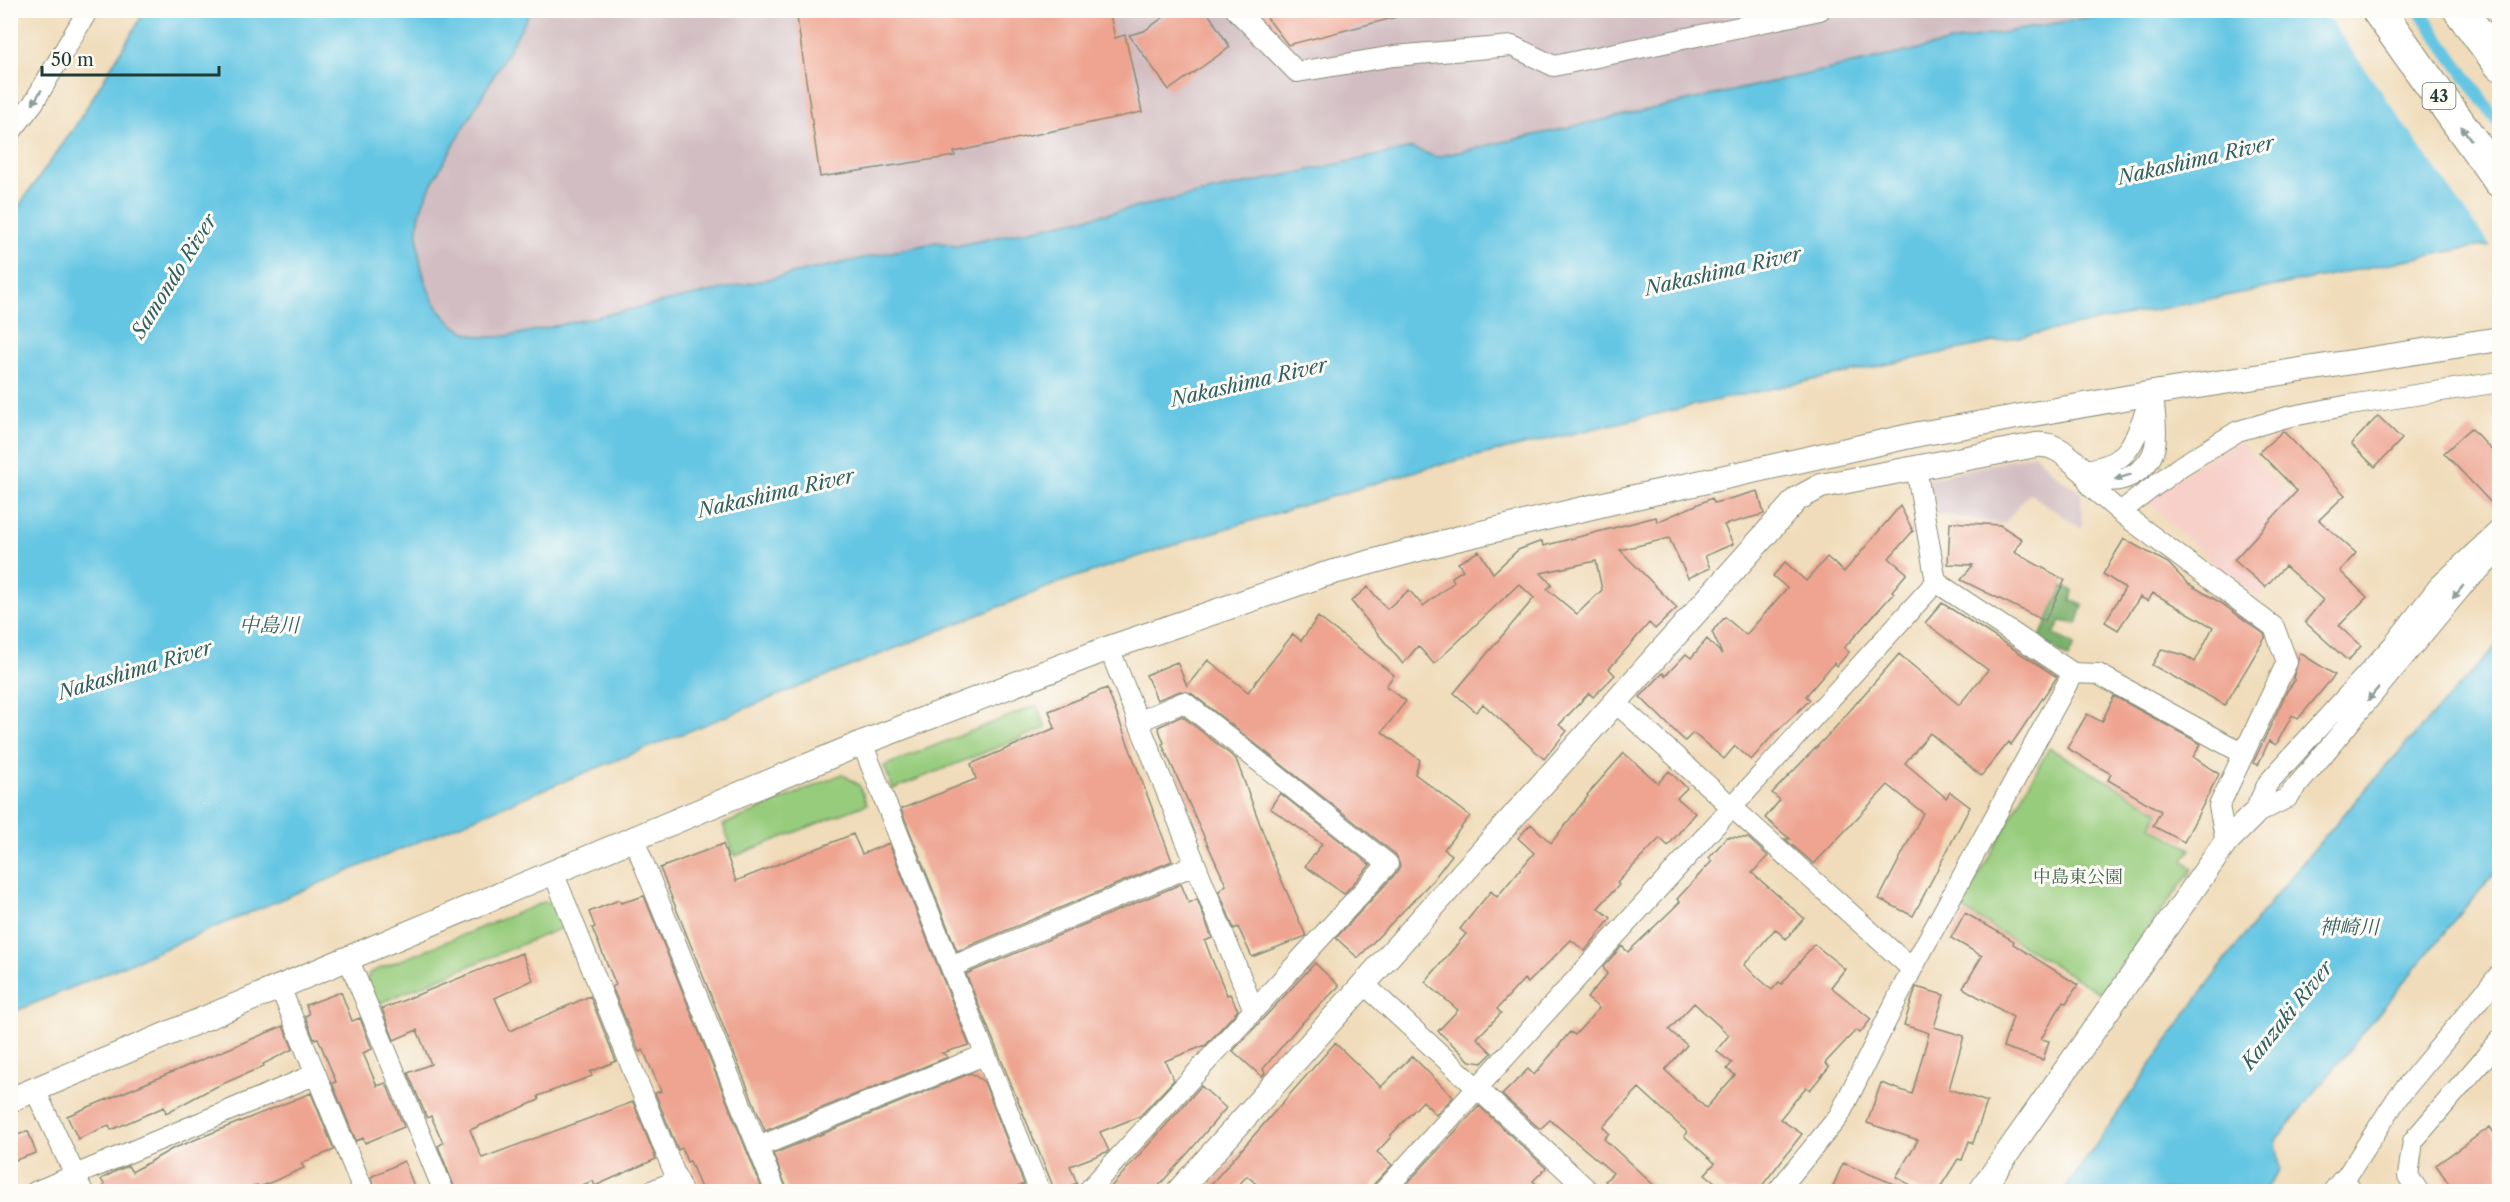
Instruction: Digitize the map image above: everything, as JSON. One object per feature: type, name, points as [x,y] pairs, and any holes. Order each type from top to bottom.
[{"type":"highway","name":"43","points":[[2378,10],[2499,181]]},
{"type":"highway","points":[[2460,10],[2499,64]]},
{"type":"street","points":[[10,133],[34,102],[88,10]]},
{"type":"street","points":[[1236,10],[1297,72],[1394,56],[1512,46],[1554,66],[1820,10]]},
{"type":"street","points":[[10,1100],[633,837],[862,743],[1109,648],[1323,575],[1456,539],[1919,434],[2153,393],[2499,339]]},
{"type":"street","points":[[2120,512],[2181,466],[2238,431],[2287,417],[2499,382]]},
{"type":"street","points":[[1178,1191],[1797,499],[1821,486],[2045,444],[2058,448],[2083,470],[2105,480],[2121,479],[2138,472],[2146,465],[2152,454],[2156,422],[2153,393]]},
{"type":"street","points":[[2083,470],[2107,466],[2127,452],[2137,438],[2140,423],[2153,393]]},
{"type":"street","points":[[2152,454],[2161,465],[2169,468],[2181,466]]},
{"type":"street","points":[[1916,468],[1936,582],[2073,674],[2098,674],[2244,754]]},
{"type":"street","points":[[2083,470],[2091,487],[2120,512],[2274,627],[2287,662],[2219,806],[2226,842]]},
{"type":"street","points":[[2253,815],[2268,783],[2394,645],[2439,586],[2499,529]]},
{"type":"street","points":[[1980,1191],[2226,842],[2253,815],[2287,798],[2467,581],[2499,551]]},
{"type":"street","points":[[1383,1191],[1936,582]]},
{"type":"street","points":[[1109,648],[1253,1008]]},
{"type":"street","points":[[1777,1191],[1839,1116],[1912,969],[2073,674]]},
{"type":"street","points":[[1087,1191],[1253,1008],[1388,864],[1184,702],[1137,722]]},
{"type":"street","points":[[1616,703],[1731,809],[1912,969]]},
{"type":"street","points":[[862,743],[984,1055],[1040,1191]]},
{"type":"street","points":[[633,837],[776,1191]]},
{"type":"street","points":[[951,967],[1194,865]]},
{"type":"street","points":[[553,872],[680,1186],[650,1191]]},
{"type":"street","points":[[348,958],[444,1191]]},
{"type":"street","points":[[2342,1188],[2398,1097],[2499,974]]},
{"type":"street","points":[[1364,984],[1590,1191]]},
{"type":"street","points":[[280,987],[364,1191]]},
{"type":"street","points":[[2419,1191],[2408,1176],[2413,1141],[2499,1040]]},
{"type":"street","points":[[758,1147],[984,1055]]},
{"type":"street","points":[[35,1191],[78,1183],[316,1074]]},
{"type":"street","points":[[35,1090],[78,1183]]},
{"type":"shaded area","points":[[531,11],[2124,11],[1951,42],[1436,157],[1412,148],[956,246],[937,242],[514,335],[491,337],[470,334],[450,323],[439,310],[423,273],[419,255],[420,213],[432,183]]},
{"type":"shaded area","points":[[2237,439],[2321,530],[2259,597],[2224,573],[2146,500]]},
{"type":"shaded area","points":[[2035,454],[2056,475],[2081,493],[2082,529],[2029,493],[2004,524],[1936,514],[1929,479]]},
{"type":"green space","points":[[2063,586],[2073,591],[2071,600],[2083,606],[2077,624],[2061,621],[2054,634],[2075,645],[2068,658],[2039,639]]},
{"type":"green space","points":[[1037,705],[1046,728],[893,789],[884,766]]},
{"type":"green space","name":"中島東公園","points":[[2049,748],[2159,811],[2151,827],[2191,849],[2184,860],[2193,869],[2100,993],[1961,908]]},
{"type":"green space","points":[[842,774],[859,785],[867,804],[735,856],[723,825]]},
{"type":"green space","points":[[544,902],[556,905],[566,926],[375,1005],[366,984],[369,973]]},
{"type":"water","name":"中島川","points":[[145,11],[531,11],[432,183],[420,213],[418,247],[426,282],[433,298],[442,313],[454,325],[473,335],[485,337],[514,335],[937,242],[956,246],[1412,148],[1436,157],[1951,42],[2124,11],[2499,11],[2499,244],[2462,249],[1994,342],[1704,403],[1426,468],[1198,537],[1061,582],[537,792],[11,1013],[11,217],[76,125]]},
{"type":"water","name":"神崎川","points":[[2499,643],[2499,869],[2456,918],[2276,1140],[2280,1170],[2263,1191],[2064,1191],[2170,1037],[2253,924],[2361,794]]},
{"type":"pier","points":[[2324,11],[2412,11],[2499,134],[2500,247],[2492,248]]},
{"type":"pier","points":[[2427,11],[2499,11],[2499,114]]},
{"type":"building","points":[[796,10],[1034,10],[1035,16],[1062,10],[1109,10],[1115,38],[1125,35],[1142,112],[954,152],[955,156],[820,177]]},
{"type":"building","points":[[1174,10],[1206,10],[1230,47],[1169,90],[1129,35],[1144,31]]},
{"type":"building","points":[[1261,10],[1396,10],[1397,17],[1288,45]]},
{"type":"building","points":[[2378,416],[2402,439],[2375,467],[2351,444]]},
{"type":"building","points":[[2471,428],[2499,458],[2499,511],[2444,453]]},
{"type":"building","points":[[2283,431],[2345,495],[2319,520],[2356,553],[2340,571],[2367,597],[2339,626],[2361,646],[2348,661],[2305,622],[2323,600],[2285,566],[2265,587],[2234,560],[2297,491],[2259,452]]},
{"type":"building","points":[[1758,491],[1764,514],[1724,525],[1733,544],[1705,556],[1710,568],[1688,578],[1669,538],[1620,550],[1677,608],[1655,629],[1649,623],[1609,669],[1615,675],[1593,697],[1589,693],[1559,725],[1567,731],[1544,759],[1483,704],[1476,712],[1454,693],[1534,598],[1519,584],[1434,664],[1418,646],[1403,664],[1351,601],[1368,587],[1387,609],[1409,590],[1423,606],[1454,582],[1452,577],[1463,570],[1458,563],[1479,551],[1493,573],[1518,550],[1542,541],[1543,546],[1656,517],[1657,522],[1712,498],[1714,503]],"holes":[[[1596,561],[1602,590],[1577,614],[1547,589],[1552,585],[1541,573]]]},
{"type":"building","points":[[1900,506],[1913,531],[1889,558],[1907,573],[1892,591],[1894,593],[1844,648],[1849,652],[1837,666],[1834,663],[1806,696],[1810,700],[1773,735],[1751,760],[1735,746],[1724,759],[1693,733],[1685,741],[1640,697],[1663,673],[1665,676],[1686,654],[1691,658],[1707,639],[1722,654],[1712,632],[1725,617],[1746,635],[1787,588],[1773,576],[1785,562],[1806,581],[1827,557],[1844,572]]},
{"type":"building","points":[[1950,522],[2000,525],[2022,539],[2014,552],[2065,580],[2045,621],[1961,580],[1973,565],[1948,564]]},
{"type":"building","points":[[2124,539],[2168,563],[2187,583],[2221,603],[2264,634],[2265,638],[2225,705],[2152,665],[2162,649],[2184,655],[2195,662],[2213,627],[2153,593],[2148,601],[2140,597],[2118,630],[2105,622],[2125,588],[2103,574]]},
{"type":"building","points":[[1942,603],[2057,677],[2011,745],[2009,742],[1981,776],[1930,733],[1905,763],[1946,798],[1950,792],[1970,807],[1913,916],[1879,899],[1923,813],[1888,785],[1814,864],[1785,839],[1790,839],[1765,818],[1780,800],[1772,793],[1833,730],[1899,654],[1959,705],[1988,670],[1925,623]]},
{"type":"building","points":[[1318,617],[1394,675],[1386,686],[1406,701],[1382,732],[1420,760],[1415,774],[1470,816],[1444,849],[1452,855],[1433,880],[1358,958],[1336,938],[1397,872],[1400,866],[1396,855],[1191,693],[1180,691],[1157,700],[1146,675],[1177,662],[1187,686],[1208,660],[1248,692],[1293,634],[1301,641]]},
{"type":"building","points":[[2300,653],[2335,675],[2298,719],[2292,715],[2276,745],[2269,741],[2258,765],[2253,763],[2287,691],[2295,680],[2293,678]]},
{"type":"building","points":[[1107,688],[1172,861],[957,951],[901,809],[976,779],[971,764],[1055,728],[1049,711]]},
{"type":"building","points":[[2114,696],[2201,744],[2193,757],[2219,774],[2184,842],[2153,826],[2161,811],[2108,780],[2111,774],[2067,748],[2087,714],[2102,722]]},
{"type":"building","points":[[1182,716],[1236,759],[1275,865],[1306,936],[1252,957],[1238,927],[1234,929],[1219,891],[1226,885],[1162,744],[1164,743],[1158,727]]},
{"type":"building","points":[[1624,753],[1658,783],[1669,771],[1687,788],[1677,798],[1695,813],[1668,846],[1660,838],[1617,883],[1619,885],[1598,908],[1611,918],[1585,951],[1571,940],[1528,983],[1524,979],[1497,1009],[1501,1013],[1477,1038],[1492,1053],[1482,1063],[1470,1061],[1438,1031],[1458,1010],[1425,982],[1466,934],[1460,929],[1491,891],[1497,897],[1534,853],[1518,838],[1531,824],[1551,843],[1587,795]]},
{"type":"building","points":[[1280,793],[1370,865],[1344,894],[1305,866],[1322,844],[1270,808]]},
{"type":"building","points":[[853,834],[862,854],[889,843],[969,1045],[942,1053],[948,1057],[765,1131],[660,868],[723,844],[736,881]]},
{"type":"building","points":[[1727,837],[1748,838],[1768,856],[1752,873],[1804,918],[1786,939],[1775,929],[1744,965],[1772,990],[1779,982],[1782,984],[1814,944],[1845,969],[1831,987],[1871,1019],[1860,1033],[1856,1030],[1825,1063],[1829,1067],[1810,1090],[1806,1087],[1780,1119],[1802,1134],[1758,1191],[1726,1191],[1705,1174],[1715,1163],[1684,1136],[1687,1132],[1639,1088],[1603,1127],[1609,1133],[1604,1139],[1660,1191],[1617,1191],[1605,1181],[1613,1173],[1550,1120],[1540,1129],[1502,1095],[1528,1069],[1534,1075],[1570,1032],[1575,1035],[1599,1008],[1587,998],[1607,974],[1603,967],[1622,946],[1628,952],[1680,902],[1677,899],[1712,861],[1709,858]],"holes":[[[1694,1003],[1729,1035],[1716,1051],[1732,1063],[1727,1069],[1735,1075],[1706,1108],[1665,1070],[1687,1045],[1669,1030]]]},
{"type":"building","points":[[1181,884],[1189,903],[1197,899],[1212,938],[1205,941],[1227,995],[1230,994],[1238,1010],[1206,1045],[1165,1061],[1174,1080],[1140,1116],[1100,1132],[1109,1151],[1070,1166],[1077,1183],[1055,1191],[966,974]]},
{"type":"building","points":[[644,896],[763,1191],[702,1191],[690,1161],[687,1162],[682,1148],[678,1150],[655,1093],[661,1091],[643,1050],[639,1052],[612,987],[616,985],[592,928],[595,927],[589,912],[619,900],[621,903]]},
{"type":"building","points":[[1965,913],[2014,941],[2013,944],[2078,985],[2066,1003],[2063,1002],[2041,1039],[2049,1041],[2043,1060],[2003,1047],[2013,1017],[1963,988],[1982,956],[1951,938]]},
{"type":"building","points":[[522,953],[533,980],[495,998],[510,1031],[590,996],[616,1061],[590,1072],[592,1076],[538,1096],[539,1100],[470,1130],[482,1158],[633,1102],[656,1159],[595,1186],[593,1181],[566,1191],[456,1191],[438,1146],[443,1143],[431,1116],[427,1118],[408,1073],[431,1064],[417,1030],[394,1040],[382,1009]]},
{"type":"building","points":[[1315,963],[1339,986],[1298,1027],[1263,1069],[1265,1073],[1262,1077],[1233,1051]]},
{"type":"building","points":[[1916,987],[1944,995],[1934,1027],[1964,1036],[1949,1089],[1987,1102],[1973,1143],[1969,1141],[1962,1160],[1958,1159],[1938,1191],[1921,1191],[1896,1177],[1918,1140],[1867,1123],[1881,1083],[1912,1094],[1929,1033],[1904,1025]]},
{"type":"building","points":[[341,992],[352,1021],[360,1018],[372,1049],[363,1053],[377,1086],[386,1083],[404,1127],[365,1143],[363,1138],[356,1141],[332,1083],[336,1082],[318,1038],[314,1039],[305,1016],[309,1014],[306,1005]]},
{"type":"building","points":[[283,1026],[293,1049],[263,1064],[264,1066],[211,1089],[166,1113],[164,1107],[111,1130],[109,1125],[78,1139],[67,1116]]},
{"type":"building","points":[[1335,1043],[1381,1087],[1412,1056],[1453,1097],[1436,1115],[1423,1101],[1390,1136],[1377,1152],[1392,1165],[1374,1184],[1371,1191],[1265,1191],[1247,1176],[1233,1191],[1205,1191]]},
{"type":"building","points":[[971,1073],[984,1082],[1024,1184],[1006,1191],[788,1191],[773,1154]]},
{"type":"building","points":[[1201,1086],[1226,1108],[1154,1191],[1107,1191]]},
{"type":"building","points":[[311,1093],[334,1150],[301,1163],[304,1168],[258,1188],[257,1185],[242,1191],[96,1191],[105,1186],[101,1179],[116,1171],[128,1166],[132,1172],[172,1149]]},
{"type":"building","points":[[1479,1106],[1546,1168],[1533,1181],[1543,1191],[1400,1191]]},
{"type":"building","points":[[2490,1127],[2499,1141],[2499,1191],[2454,1191],[2436,1165]]},
{"type":"building","points":[[28,1131],[36,1153],[10,1162],[10,1138]]},
{"type":"building","points":[[404,1161],[416,1191],[376,1191],[371,1177]]},
{"type":"building","points":[[1843,1163],[1911,1191],[1831,1191]]},
{"type":"water label","name":"Nakashima River","points":[[2196,160]]},
{"type":"water label","name":"Nakashima River","points":[[1723,271]]},
{"type":"water label","name":"Samondo River","points":[[174,276]]},
{"type":"water label","name":"Nakashima River","points":[[1249,382]]},
{"type":"water label","name":"Nakashima River","points":[[776,493]]},
{"type":"water label","name":"Nakashima River","points":[[135,670]]},
{"type":"water label","name":"Kanzaki River","points":[[2287,1015]]}]
